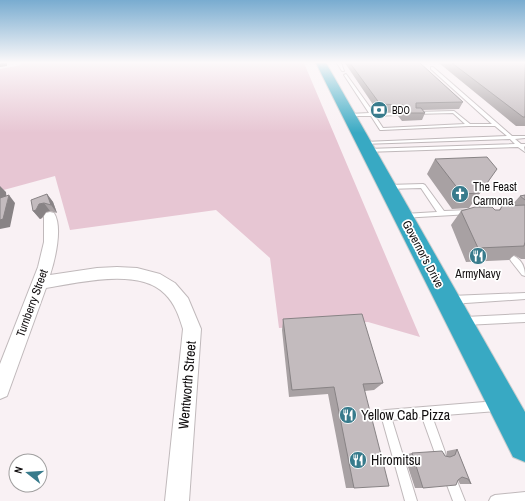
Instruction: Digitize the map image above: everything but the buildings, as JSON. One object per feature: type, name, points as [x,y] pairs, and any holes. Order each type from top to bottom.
[{"type":"highway","name":"Governor's Drive","points":[[339,86],[362,117],[365,147],[525,445]]},
{"type":"street","name":"Turnberry Street","points":[[0,389],[40,283],[50,251],[52,232],[50,216]]},
{"type":"street","name":"Wentworth Street","points":[[40,283],[113,273],[136,273],[154,278],[167,286],[181,302],[192,329],[177,501]]},
{"type":"lane","points":[[350,86],[362,117],[382,129],[496,125]]},
{"type":"lane","points":[[453,86],[496,125],[522,145],[525,150]]},
{"type":"lane","points":[[416,114],[454,112],[469,125]]},
{"type":"lane","points":[[362,117],[397,114]]},
{"type":"lane","points":[[365,147],[525,137]]},
{"type":"lane","points":[[365,147],[522,145]]},
{"type":"lane","points":[[387,188],[423,186],[442,214]]},
{"type":"lane","points":[[402,216],[478,211]]},
{"type":"lane","points":[[514,259],[525,273]]},
{"type":"lane","points":[[447,300],[525,296]]},
{"type":"lane","points":[[459,322],[525,318]]},
{"type":"lane","points":[[411,501],[386,415],[504,405]]},
{"type":"lane","points":[[425,412],[440,452]]},
{"type":"lane","points":[[452,484],[459,501]]},
{"type":"lane","points":[[495,501],[525,498]]},
{"type":"shaded area","points":[[0,86],[314,86],[420,337],[368,322],[279,328],[270,258],[216,210],[70,230],[55,176],[0,191]]},
{"type":"place","name":"BDO","points":[[379,110]]},
{"type":"place","name":"The Feast Carmona","points":[[460,194]]},
{"type":"place","name":"ArmyNavy","points":[[478,256]]},
{"type":"place","name":"Yellow Cab Pizza","points":[[348,415]]},
{"type":"place","name":"Hiromitsu","points":[[358,460]]}]
